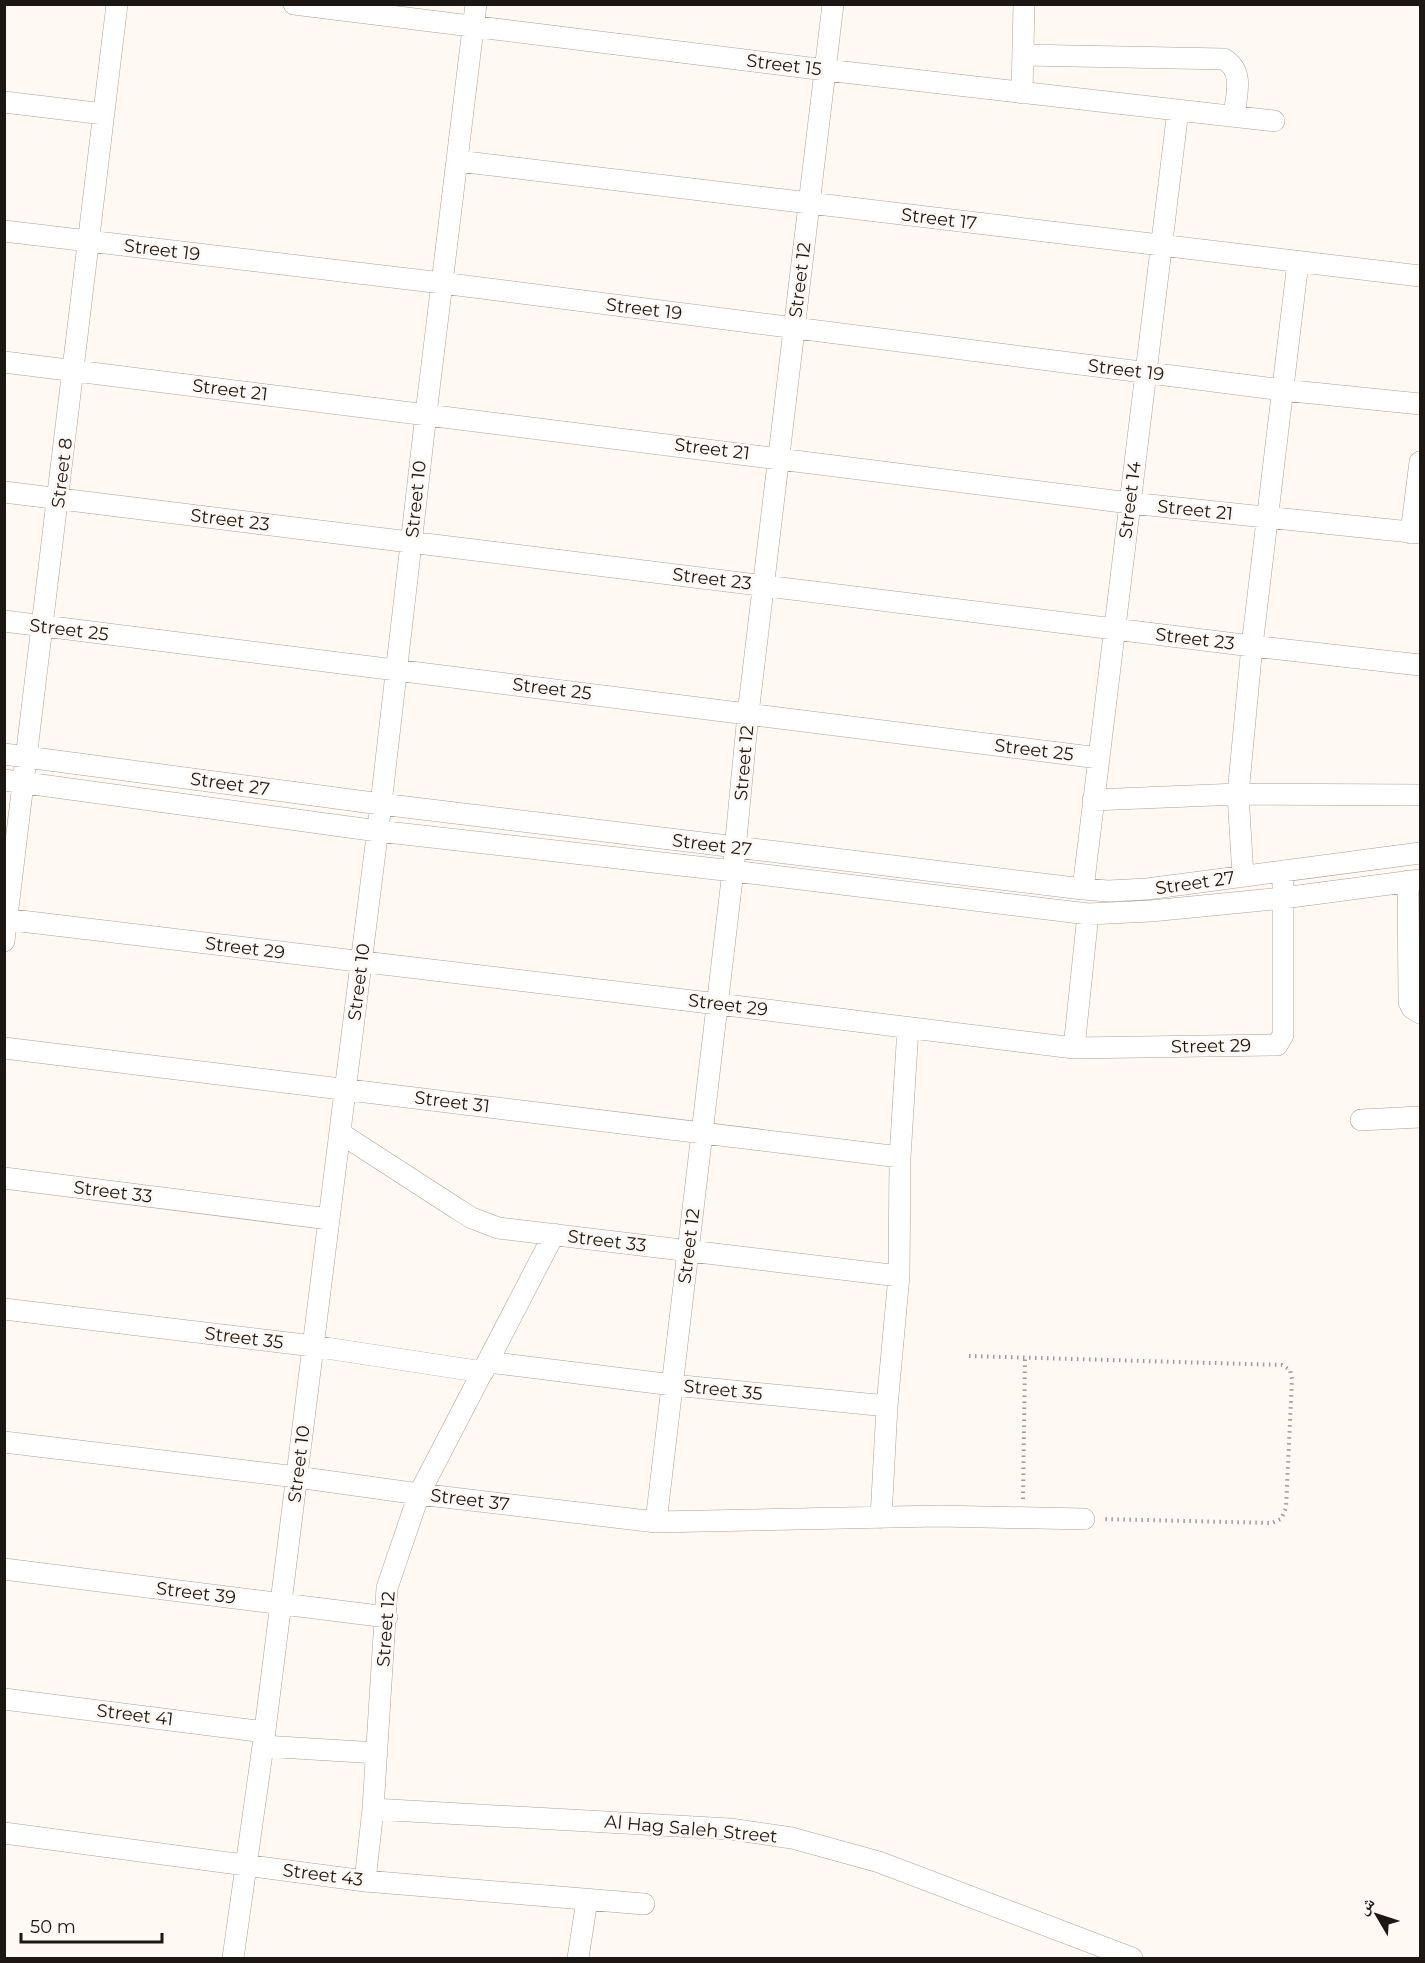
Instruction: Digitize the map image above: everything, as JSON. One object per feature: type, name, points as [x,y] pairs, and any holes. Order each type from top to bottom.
[{"type":"street","name":"Street 8","points":[[4,942],[14,781],[27,757],[117,4]]},
{"type":"street","name":"Street 15","points":[[294,4],[825,70],[1274,121]]},
{"type":"street","name":"Street 10","points":[[233,1959],[264,1739],[362,962],[476,4]]},
{"type":"street","name":"Street 12","points":[[656,1522],[736,847],[748,714],[833,4]]},
{"type":"street","points":[[1022,93],[1024,4]]},
{"type":"street","points":[[1023,55],[1224,59],[1234,67],[1237,73],[1234,116]]},
{"type":"street","points":[[4,102],[104,114]]},
{"type":"street","name":"Street 14","points":[[1083,889],[1178,110]]},
{"type":"street","name":"Street 17","points":[[458,161],[1420,276]]},
{"type":"street","name":"Street 19","points":[[4,231],[1283,390],[1420,404]]},
{"type":"street","points":[[1243,876],[1238,794],[1252,646],[1298,262]]},
{"type":"street","name":"Street 21","points":[[4,362],[1130,502],[1416,533]]},
{"type":"street","points":[[1416,533],[1420,462]]},
{"type":"street","name":"Street 23","points":[[4,492],[1420,665]]},
{"type":"street","name":"Street 25","points":[[4,621],[1099,758]]},
{"type":"street","name":"Street 27","points":[[4,754],[381,804],[1108,891],[1147,889],[1420,853]]},
{"type":"street","name":"Street 27","points":[[14,781],[378,831],[1088,914],[1151,911],[1283,898],[1414,881]]},
{"type":"street","points":[[1093,800],[1238,794],[1420,795]]},
{"type":"street","name":"Street 29","points":[[6,919],[1074,1048],[1277,1045],[1283,1035],[1283,871]]},
{"type":"street","points":[[1414,881],[1409,1002],[1412,1008],[1420,1013]]},
{"type":"street","points":[[1074,1048],[1088,914]]},
{"type":"street","points":[[881,1518],[887,1406],[899,1276],[900,1157],[908,1028]]},
{"type":"street","name":"Street 31","points":[[4,1048],[900,1157]]},
{"type":"street","points":[[1361,1120],[1420,1117]]},
{"type":"street","name":"Street 33","points":[[340,1133],[472,1218],[498,1228],[899,1276]]},
{"type":"street","name":"Street 33","points":[[4,1178],[329,1218]]},
{"type":"street","name":"Street 12","points":[[365,1881],[373,1809],[387,1617],[387,1587],[419,1494],[554,1234]]},
{"type":"street","name":"Street 35","points":[[4,1309],[485,1367],[887,1406]]},
{"type":"street","name":"Street 37","points":[[4,1442],[656,1522],[939,1516],[1084,1519]]},
{"type":"street","name":"Street 39","points":[[4,1569],[387,1617]]},
{"type":"street","name":"Street 41","points":[[4,1699],[264,1739],[377,1753]]},
{"type":"street","name":"Al Hag Saleh Street","points":[[373,1809],[730,1829],[792,1838],[879,1862],[1132,1959]]},
{"type":"street","name":"Street 43","points":[[4,1833],[365,1881],[644,1904]]},
{"type":"street","points":[[578,1959],[587,1900]]},
{"type":"path","points":[[969,1356],[1282,1365],[1290,1370],[1292,1374],[1286,1508],[1281,1519],[1272,1522],[1084,1519]]},
{"type":"path","points":[[1023,1518],[1025,1358]]}]
